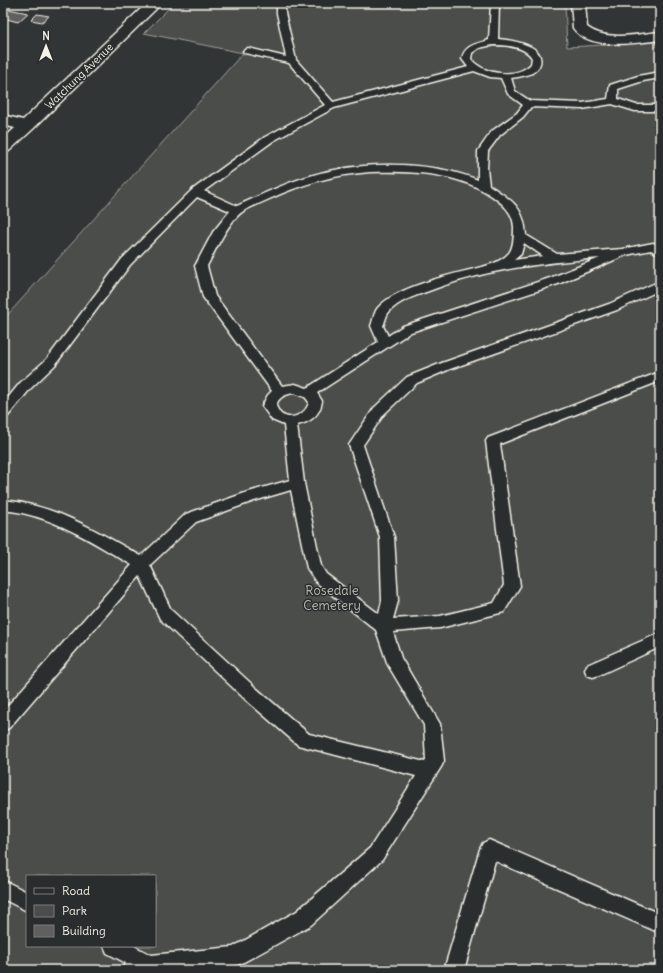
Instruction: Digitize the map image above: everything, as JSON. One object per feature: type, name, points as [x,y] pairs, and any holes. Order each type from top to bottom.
[{"type":"street","name":"Watchung Avenue","points":[[3,148],[155,3]]},
{"type":"street","points":[[578,3],[580,28],[586,34],[598,38],[614,39],[660,36]]},
{"type":"street","points":[[3,120],[27,126]]},
{"type":"lane","points":[[281,3],[280,12],[292,61],[332,106]]},
{"type":"lane","points":[[493,42],[495,3]]},
{"type":"lane","points":[[493,42],[504,42],[520,45],[532,52],[536,57],[536,63],[533,68],[521,74],[505,76],[482,72],[468,63],[466,57],[468,51],[482,43],[493,42]]},
{"type":"lane","points":[[248,51],[292,61]]},
{"type":"lane","points":[[3,413],[25,386],[51,362],[126,262],[196,192],[269,139],[332,106],[474,68]]},
{"type":"lane","points":[[613,101],[613,87],[641,78],[660,75]]},
{"type":"lane","points":[[505,76],[511,92],[528,104],[582,106],[613,101],[635,108],[660,108]]},
{"type":"lane","points":[[484,186],[482,169],[483,151],[496,133],[520,116],[528,104]]},
{"type":"lane","points":[[280,392],[209,297],[201,266],[219,232],[238,210],[279,192],[325,175],[364,169],[448,173],[484,186],[508,203],[519,220],[520,236],[515,254],[499,266]]},
{"type":"lane","points":[[196,192],[238,210]]},
{"type":"lane","points":[[520,236],[555,258]]},
{"type":"lane","points":[[385,344],[377,326],[382,311],[398,298],[445,280],[499,266],[555,258],[623,252],[658,246]]},
{"type":"lane","points":[[308,392],[407,329],[554,281],[623,252]]},
{"type":"lane","points":[[132,970],[150,965],[236,956],[304,918],[376,854],[435,761],[432,724],[394,660],[383,626],[390,601],[387,537],[356,445],[379,411],[412,380],[446,366],[613,307],[660,285]]},
{"type":"lane","points":[[290,421],[297,483],[314,568],[321,578],[383,626],[440,622],[499,608],[512,586],[492,440],[660,376]]},
{"type":"lane","points":[[295,388],[308,392],[315,401],[314,411],[304,419],[290,421],[276,416],[270,406],[270,400],[274,395],[280,392],[295,388]]},
{"type":"lane","points":[[3,723],[142,564],[191,518],[250,497],[297,483]]},
{"type":"lane","points":[[3,505],[24,507],[68,522],[142,564],[165,614],[251,694],[304,740],[429,771]]},
{"type":"lane","points":[[593,670],[660,640]]},
{"type":"lane","points":[[454,970],[489,849],[660,924]]},
{"type":"lane","points":[[3,889],[26,901]]},
{"type":"lane","points":[[116,947],[150,965]]},
{"type":"green space","name":"Rosedale Cemetery","points":[[174,3],[565,3],[567,47],[660,42],[660,970],[3,970],[3,320],[243,53],[144,33]]},
{"type":"building","points":[[3,8],[28,13],[18,22],[3,18]]},
{"type":"building","points":[[37,14],[49,16],[42,22],[31,20]]}]
